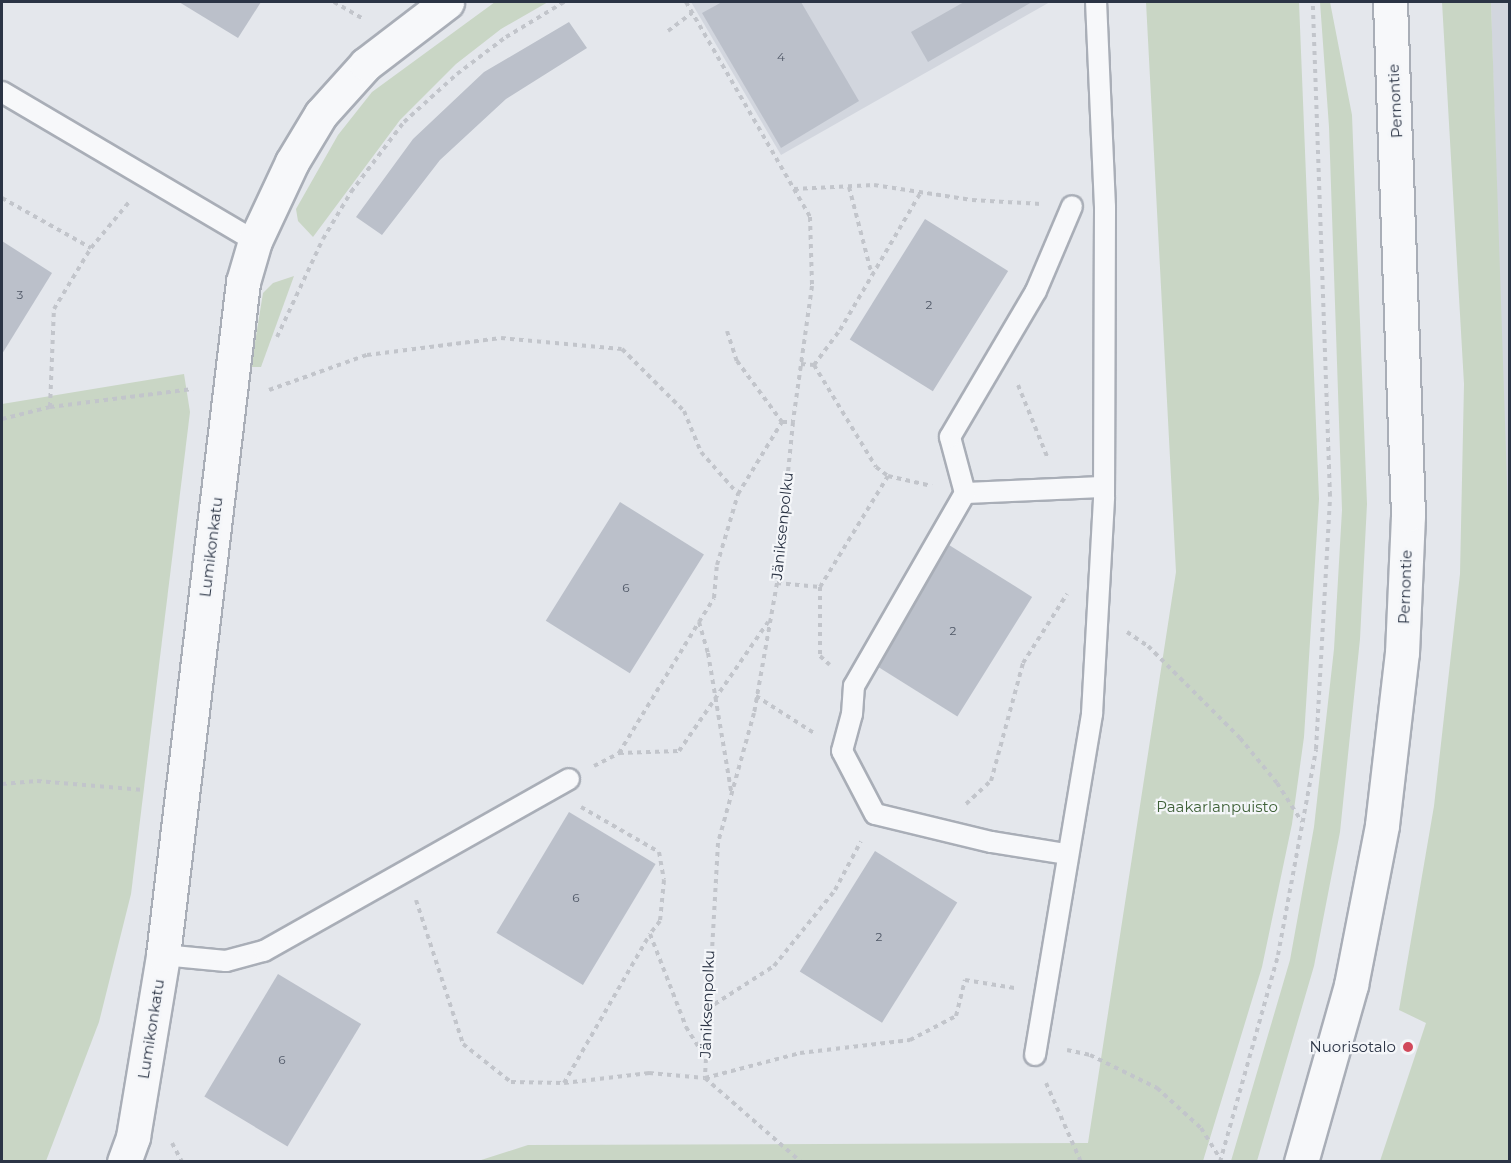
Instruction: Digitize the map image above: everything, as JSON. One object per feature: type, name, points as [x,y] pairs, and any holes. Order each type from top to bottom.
[{"type":"street","name":"Lumikonkatu","points":[[124,1161],[133,1137],[163,955],[228,391],[243,282],[255,241],[292,162],[321,114],[366,64],[447,2]]},
{"type":"street","name":"Pernontie","points":[[1301,1161],[1351,985],[1382,825],[1402,653],[1408,515],[1390,2]]},
{"type":"lane","points":[[1036,1048],[1066,854],[1092,714],[1103,487],[1105,207],[1096,2]]},
{"type":"lane","points":[[2,92],[255,241]]},
{"type":"lane","points":[[1066,854],[938,830],[875,814],[842,751],[852,714],[854,686],[965,493],[950,437],[1004,351],[1036,291],[1072,206]]},
{"type":"lane","points":[[965,493],[1103,487]]},
{"type":"lane","points":[[163,955],[226,961],[264,951],[569,779]]},
{"type":"path","points":[[334,2],[367,20]]},
{"type":"path","points":[[275,342],[323,239],[351,192],[404,122],[465,68],[564,2]]},
{"type":"path","name":"Jäniksenpolku","points":[[686,2],[810,217],[812,286],[793,422],[777,583],[756,696],[718,843],[707,1009],[705,1078]]},
{"type":"path","points":[[1220,1160],[1278,955],[1316,749],[1330,496],[1313,2]]},
{"type":"path","points":[[668,31],[692,13]]},
{"type":"path","points":[[50,407],[54,309],[91,248],[149,178]]},
{"type":"path","points":[[794,189],[874,185],[972,200],[1072,206]]},
{"type":"path","points":[[849,186],[872,276]]},
{"type":"path","points":[[814,365],[872,276],[921,192]]},
{"type":"path","points":[[2,198],[91,248]]},
{"type":"path","points":[[727,331],[737,361],[782,422]]},
{"type":"path","points":[[2,419],[50,407],[194,388],[259,393],[367,355],[501,338],[622,349],[684,411],[701,452],[738,494]]},
{"type":"path","points":[[1004,351],[1061,489]]},
{"type":"path","points":[[801,363],[814,365],[876,467],[888,476],[965,493]]},
{"type":"path","points":[[782,422],[793,422]]},
{"type":"path","points":[[619,753],[714,598],[717,565],[738,494],[782,422]]},
{"type":"path","points":[[854,686],[820,656],[820,587],[888,476]]},
{"type":"path","points":[[777,583],[820,587]]},
{"type":"path","points":[[938,830],[992,781],[1023,663],[1069,590],[1098,586]]},
{"type":"path","points":[[1096,611],[1148,646],[1240,738],[1277,783],[1302,823]]},
{"type":"path","points":[[569,779],[619,753],[679,751],[717,702],[770,619]]},
{"type":"path","points":[[699,622],[717,702],[731,795]]},
{"type":"path","points":[[756,696],[842,751]]},
{"type":"path","points":[[2,784],[37,781],[182,793]]},
{"type":"path","points":[[548,791],[659,852],[664,880],[660,921],[650,934],[564,1083]]},
{"type":"path","points":[[707,1009],[774,966],[835,890],[875,814]]},
{"type":"path","points":[[406,869],[463,1044],[511,1082],[564,1083],[649,1073],[705,1078],[800,1053],[910,1040],[956,1016],[965,980],[1044,993]]},
{"type":"path","points":[[650,934],[686,1027],[705,1059]]},
{"type":"path","points":[[1081,1161],[1036,1048],[1090,1055],[1157,1088],[1201,1128],[1220,1160]]},
{"type":"path","points":[[705,1078],[801,1161]]},
{"type":"shaded area","points":[[691,2],[1050,2],[781,155]]},
{"type":"shaded area","points":[[1491,2],[1510,2],[1509,572],[1505,474]]},
{"type":"green space","points":[[495,2],[548,2],[501,29],[456,64],[400,120],[313,237],[298,221],[296,209],[338,135],[372,92]]},
{"type":"green space","name":"Paakarlanpuisto","points":[[1146,2],[1299,2],[1319,499],[1304,737],[1292,824],[1262,967],[1203,1161],[478,1161],[528,1145],[1088,1143],[1176,572]]},
{"type":"green space","points":[[1320,2],[1330,2],[1352,115],[1367,504],[1360,639],[1340,832],[1314,966],[1257,1161],[1231,1161],[1290,960],[1314,827],[1334,649],[1342,510],[1329,127]]},
{"type":"green space","points":[[1442,2],[1491,2],[1510,572],[1509,1161],[1380,1161],[1426,1023],[1399,1010],[1434,806],[1460,574],[1464,384]]},
{"type":"green space","points":[[294,276],[261,367],[251,367],[263,293],[273,283]]},
{"type":"green space","points":[[184,374],[190,412],[131,894],[99,1022],[46,1161],[2,1161],[2,404]]},
{"type":"building","points":[[179,2],[261,2],[238,38]]},
{"type":"building","points":[[722,2],[801,2],[859,101],[781,148],[702,13]]},
{"type":"building","points":[[964,2],[1032,2],[928,62],[911,32]]},
{"type":"building","points":[[569,22],[587,48],[506,99],[440,160],[382,235],[356,217],[413,139],[484,72]]},
{"type":"building","points":[[925,219],[1008,271],[933,391],[850,339]]},
{"type":"building","points":[[2,241],[52,273],[2,354]]},
{"type":"building","points":[[620,502],[704,554],[630,673],[546,621]]},
{"type":"building","points":[[949,545],[1032,597],[957,717],[874,665]]},
{"type":"building","points":[[569,812],[656,864],[583,985],[496,933]]},
{"type":"building","points":[[875,851],[957,902],[882,1023],[800,971]]},
{"type":"building","points":[[278,974],[361,1024],[287,1147],[204,1097]]},
{"type":"place","name":"Nuorisotalo","points":[[1408,1047]]}]
